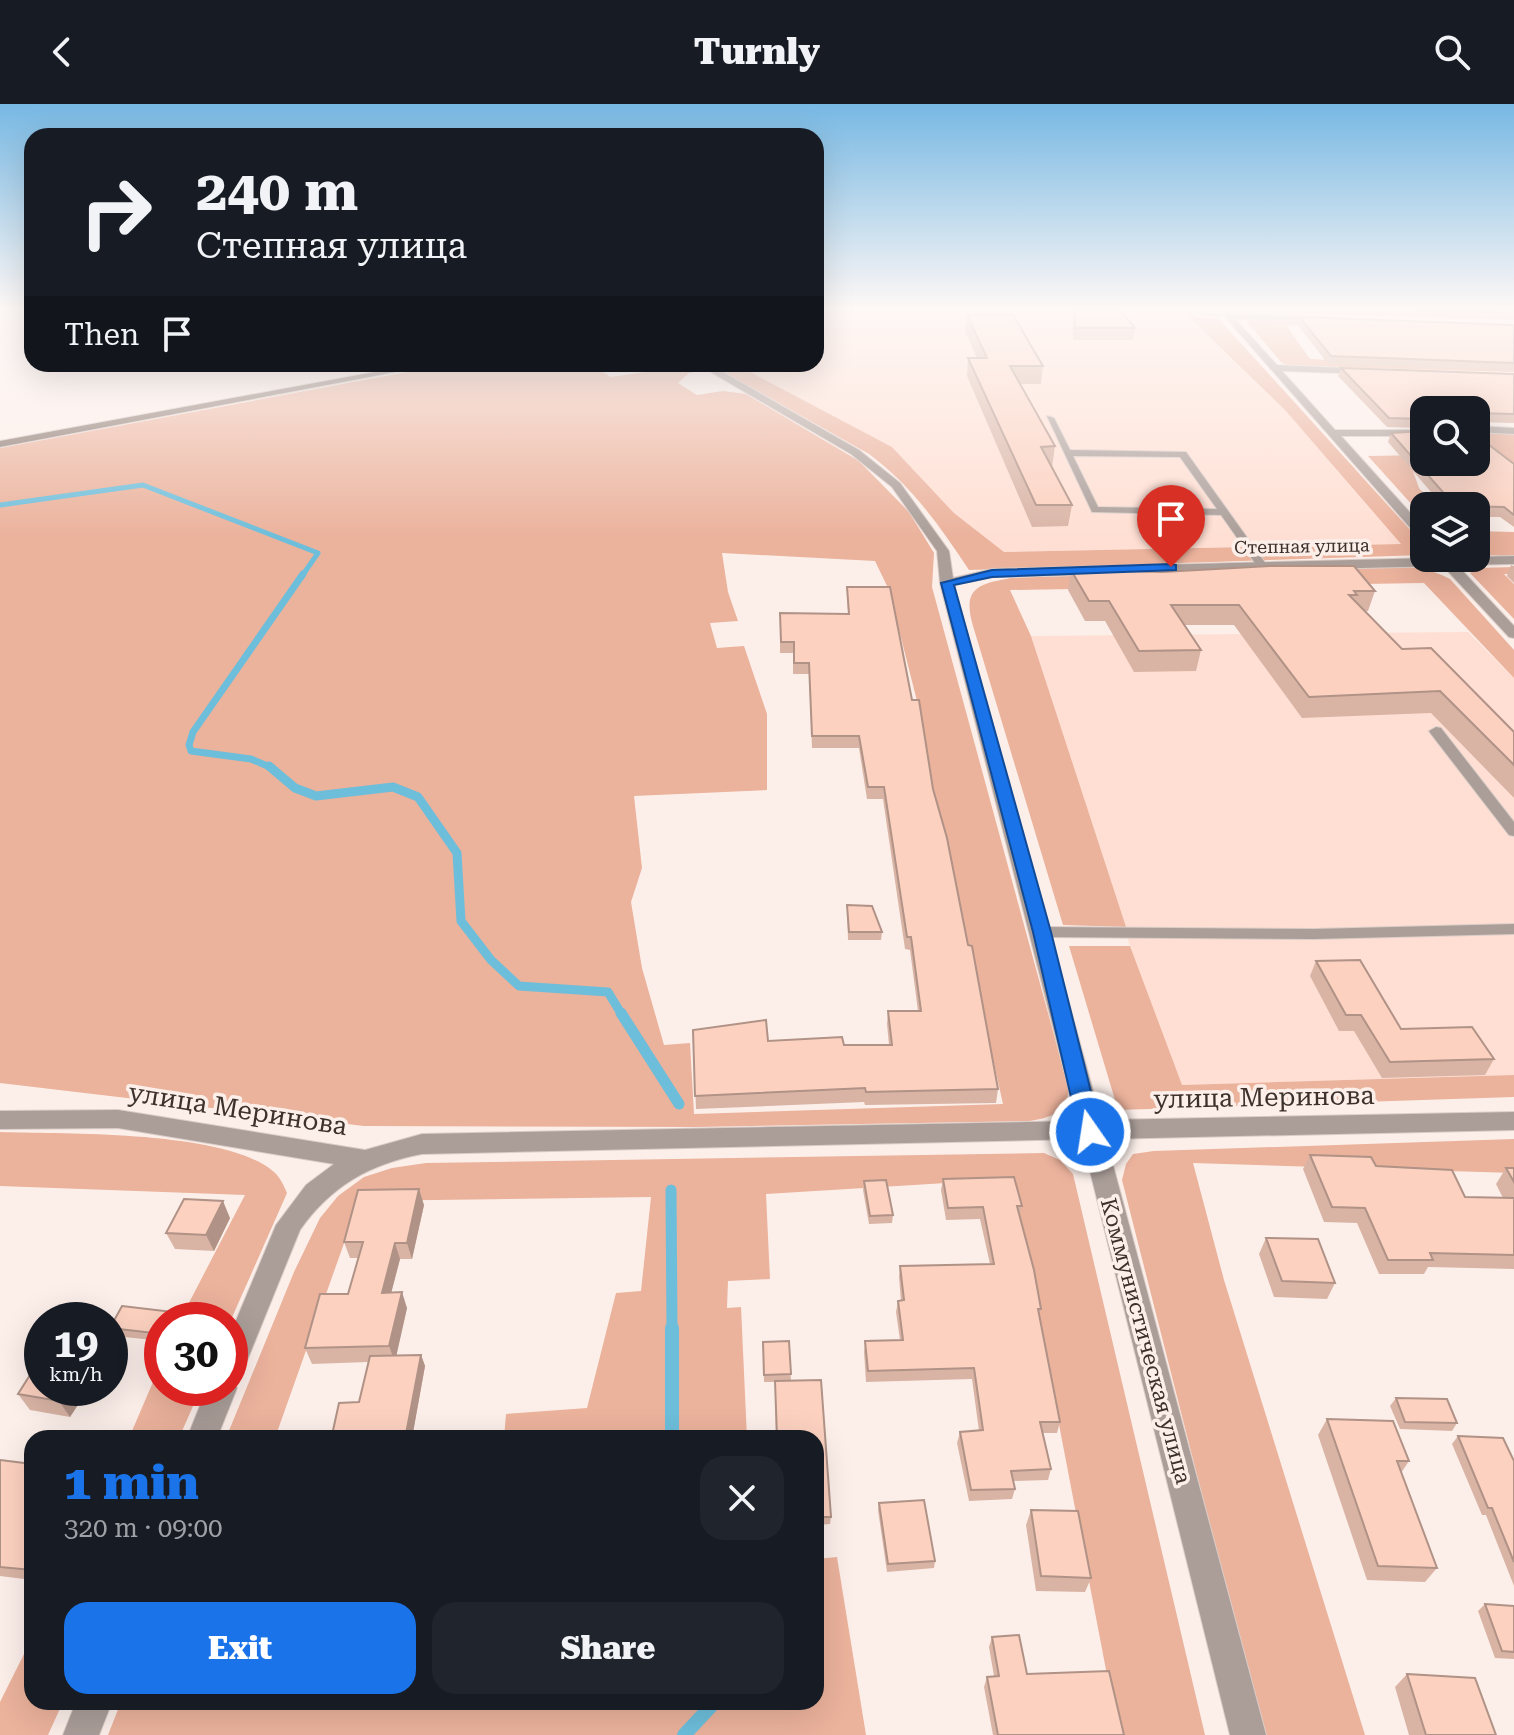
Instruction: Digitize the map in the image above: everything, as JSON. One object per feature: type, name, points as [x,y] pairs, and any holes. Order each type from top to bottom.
[{"type":"street","points":[[0,444],[313,386]]},
{"type":"street","name":"Коммунистическая улица","points":[[740,386],[877,467],[896,485],[943,551],[947,583],[1042,932],[1090,1132],[1248,1735]]},
{"type":"street","points":[[1293,386],[1410,520]]},
{"type":"street","points":[[1490,430],[1514,431]]},
{"type":"street","points":[[1333,433],[1410,433]]},
{"type":"street","name":"Степная улица","points":[[1490,560],[1514,560]]},
{"type":"street","name":"Степная улица","points":[[947,583],[992,573],[1410,561]]},
{"type":"street","points":[[1456,572],[1514,634]]},
{"type":"street","name":"улица Меринова","points":[[0,1120],[118,1119],[362,1159],[388,1150],[422,1144],[1514,1121]]},
{"type":"street","points":[[248,1325],[289,1225],[301,1205],[338,1171],[362,1159]]},
{"type":"street","points":[[205,1430],[215,1406]]},
{"type":"street","points":[[81,1735],[91,1710]]},
{"type":"lane","points":[[1050,418],[1095,510],[1223,512]]},
{"type":"lane","points":[[1067,453],[1183,454],[1261,564]]},
{"type":"lane","points":[[1436,731],[1514,832]]},
{"type":"lane","points":[[1042,932],[1314,934],[1514,929]]},
{"type":"shaded area","points":[[332,386],[683,386],[697,395],[723,391],[746,394],[859,461],[909,512],[934,553],[932,587],[1069,1090],[1064,1104],[1056,1113],[1029,1121],[696,1127],[364,1126],[0,1083],[0,448]],"holes":[[[722,553],[875,561],[889,590],[919,709],[924,749],[1003,1104],[694,1114],[690,1043],[664,1045],[642,968],[631,902],[642,868],[634,796],[767,790],[767,714],[744,646],[717,648],[710,623],[738,621],[728,592]]]},
{"type":"shaded area","points":[[748,386],[777,386],[892,447],[954,513],[1004,552],[1401,544],[1285,410],[1260,386],[1280,386],[1410,530],[1410,555],[969,570],[924,507],[884,466],[869,454]]},
{"type":"shaded area","points":[[777,386],[1260,386],[1285,410],[1401,544],[1004,552],[954,513],[892,447]]},
{"type":"shaded area","points":[[1490,432],[1514,433],[1514,464],[1490,464]]},
{"type":"shaded area","points":[[1410,455],[1410,476],[1415,476],[1423,492],[1410,492],[1410,502],[1368,456]]},
{"type":"shaded area","points":[[1490,531],[1514,532],[1514,556],[1490,555]]},
{"type":"shaded area","points":[[1371,566],[1432,572],[1450,579],[1514,650],[1514,678],[1424,583],[1010,590],[1031,636],[1126,927],[1063,925],[970,613],[971,596],[976,590],[1011,578]]},
{"type":"shaded area","points":[[1514,567],[1514,574],[1504,574],[1514,584],[1514,619],[1470,573],[1490,572],[1490,568]]},
{"type":"shaded area","points":[[1468,632],[1514,678],[1514,1075],[1181,1085],[1130,946],[1031,636]]},
{"type":"shaded area","points":[[1069,946],[1130,946],[1182,1085],[1514,1075],[1514,1097],[1118,1110]]},
{"type":"shaded area","points":[[0,1132],[102,1134],[184,1141],[220,1148],[251,1158],[274,1172],[287,1193],[239,1302],[189,1302],[245,1195],[0,1186]]},
{"type":"shaded area","points":[[1514,1139],[1514,1173],[1193,1163],[1224,1280],[1365,1735],[1263,1735],[1122,1180],[1126,1164],[1133,1154],[1154,1151]]},
{"type":"shaded area","points":[[1044,1153],[1060,1160],[1073,1174],[1205,1735],[1123,1735],[1107,1675],[1012,1179],[766,1194],[770,1279],[728,1281],[727,1308],[741,1307],[747,1430],[505,1430],[506,1414],[587,1408],[616,1293],[641,1291],[651,1197],[359,1201],[278,1430],[229,1430],[239,1406],[248,1406],[248,1384],[294,1272],[320,1218],[338,1196],[364,1177],[392,1168],[426,1163]]},
{"type":"shaded area","points":[[144,1403],[144,1406],[193,1406],[183,1430],[132,1430]]},
{"type":"shaded area","points":[[837,1557],[866,1735],[108,1735],[118,1710],[824,1710],[824,1558]]},
{"type":"shaded area","points":[[24,1654],[24,1710],[59,1710],[48,1735],[0,1735],[0,1702]]},
{"type":"building","points":[[981,386],[1021,386],[1055,446],[1041,447],[1072,505],[1036,505]]},
{"type":"building","points":[[1358,386],[1514,386],[1514,414],[1490,413],[1490,396],[1410,396],[1410,419],[1389,418]]},
{"type":"building","points":[[1410,432],[1410,455],[1391,433]]},
{"type":"building","points":[[1490,446],[1514,464],[1514,515],[1504,507],[1490,507],[1490,492],[1443,492],[1429,476],[1490,476]]},
{"type":"building","points":[[1270,566],[1354,566],[1375,591],[1354,591],[1357,595],[1349,595],[1402,649],[1431,648],[1514,732],[1514,765],[1440,691],[1309,697],[1239,605],[1171,605],[1201,650],[1139,651],[1109,601],[1089,601],[1071,570],[1162,572]]},
{"type":"building","points":[[847,587],[890,587],[912,700],[919,700],[933,789],[947,838],[968,945],[972,946],[998,1089],[866,1092],[865,1088],[695,1096],[693,1030],[766,1020],[768,1041],[842,1037],[844,1045],[892,1045],[888,1011],[921,1011],[884,787],[868,787],[859,736],[812,736],[809,663],[794,663],[794,642],[781,642],[780,613],[849,614]]},
{"type":"building","points":[[847,905],[872,906],[882,932],[849,932]]},
{"type":"building","points":[[1360,960],[1401,1029],[1472,1027],[1494,1059],[1390,1062],[1361,1015],[1346,1015],[1316,961]]},
{"type":"building","points":[[1310,1155],[1371,1157],[1376,1166],[1452,1170],[1465,1197],[1514,1198],[1514,1255],[1430,1253],[1433,1260],[1388,1260],[1365,1208],[1332,1207]]},
{"type":"building","points":[[1506,1168],[1514,1168],[1514,1182]]},
{"type":"building","points":[[1014,1177],[1022,1206],[1017,1206],[1034,1270],[1041,1309],[1038,1309],[1060,1422],[1040,1422],[1051,1469],[1011,1471],[1015,1489],[971,1490],[960,1432],[983,1430],[974,1368],[868,1371],[865,1341],[903,1340],[898,1301],[904,1300],[900,1266],[994,1264],[983,1207],[948,1208],[943,1179]]},
{"type":"building","points":[[886,1180],[893,1215],[870,1216],[864,1181]]},
{"type":"building","points":[[419,1189],[407,1243],[395,1243],[382,1293],[402,1292],[389,1346],[305,1348],[320,1294],[348,1294],[363,1242],[344,1242],[358,1190]]},
{"type":"building","points":[[184,1199],[223,1201],[206,1235],[166,1233]]},
{"type":"building","points":[[1266,1238],[1318,1239],[1335,1283],[1282,1281]]},
{"type":"building","points":[[128,1307],[144,1309],[144,1332],[128,1330]]},
{"type":"building","points":[[789,1341],[791,1374],[764,1375],[763,1342]]},
{"type":"building","points":[[421,1355],[407,1430],[333,1430],[339,1403],[359,1402],[370,1356]]},
{"type":"building","points":[[821,1380],[831,1517],[824,1517],[824,1430],[777,1430],[775,1381]]},
{"type":"building","points":[[1396,1398],[1447,1399],[1457,1423],[1405,1422]]},
{"type":"building","points":[[1327,1419],[1393,1421],[1409,1461],[1397,1461],[1437,1568],[1378,1566]]},
{"type":"building","points":[[1458,1436],[1503,1438],[1514,1461],[1514,1562],[1492,1508],[1488,1508]]},
{"type":"building","points":[[0,1460],[24,1463],[24,1569],[0,1567]]},
{"type":"building","points":[[924,1500],[935,1561],[888,1564],[879,1503]]},
{"type":"building","points":[[1031,1510],[1078,1511],[1091,1578],[1041,1576]]},
{"type":"building","points":[[1485,1604],[1514,1606],[1514,1652],[1502,1651]]},
{"type":"building","points":[[1019,1635],[1027,1674],[1109,1671],[1124,1735],[998,1735],[987,1677],[999,1676],[992,1637]]},
{"type":"building","points":[[1407,1674],[1475,1678],[1496,1735],[1426,1735]]},
{"type":"waterway","points":[[0,505],[143,485],[318,553],[302,576]]},
{"type":"waterway","points":[[271,767],[251,759],[191,751],[189,745],[193,732],[303,574]]},
{"type":"waterway","points":[[271,767],[295,788],[316,796],[393,787],[418,797],[457,853],[461,921],[491,960],[519,986],[608,992],[622,1015]]},
{"type":"waterway","points":[[621,1013],[679,1104]]},
{"type":"waterway","points":[[671,1190],[672,1330]]},
{"type":"waterway","points":[[672,1330],[672,1430]]},
{"type":"waterway","points":[[684,1735],[707,1710]]},
{"type":"route","points":[[1090,1132],[1042,932],[947,583],[992,573],[1171,567]]}]
